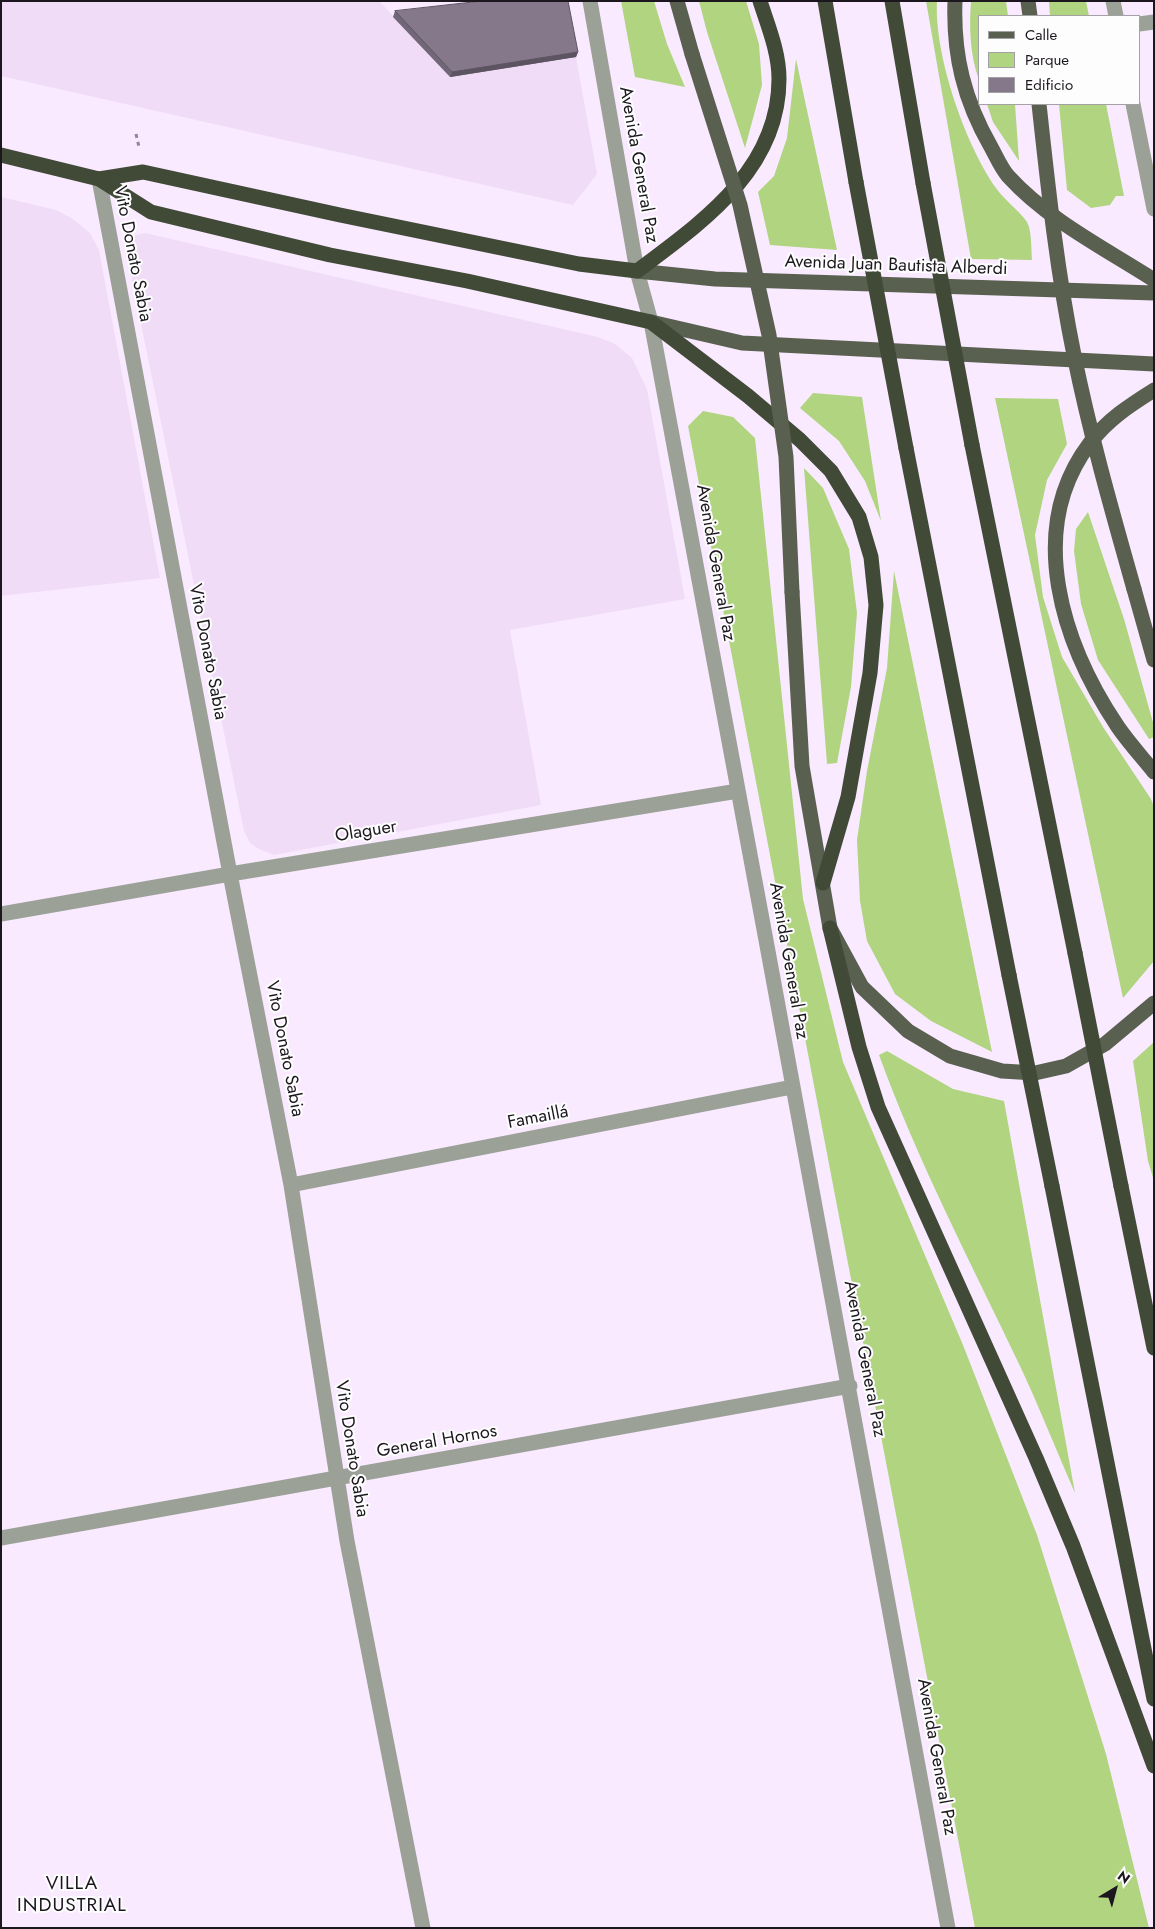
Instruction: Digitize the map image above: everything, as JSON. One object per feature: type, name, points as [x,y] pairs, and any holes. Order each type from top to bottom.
[{"type":"highway","points":[[99,179],[143,172],[570,262],[637,271],[695,227],[742,182],[759,157],[770,130],[777,103],[779,77],[773,40],[760,1]]},
{"type":"highway","points":[[825,1],[856,182],[906,448],[1154,1699]]},
{"type":"highway","points":[[892,1],[923,183],[972,445],[1154,1348]]},
{"type":"highway","points":[[1,155],[99,179],[152,212],[330,255],[467,281],[651,322],[748,396],[800,440],[831,471],[859,518],[870,557],[876,605],[875,639],[848,797],[823,884]]},
{"type":"highway","points":[[830,928],[858,1047],[878,1106],[1036,1458],[1073,1546],[1154,1766]]},
{"type":"main road","points":[[677,1],[740,205],[769,335],[786,457],[802,766],[830,928],[862,988],[908,1031],[950,1056],[1002,1071],[1035,1073],[1066,1066],[1105,1044],[1154,1003]]},
{"type":"main road","points":[[955,1],[954,30],[963,85],[980,128],[1007,175],[1036,203],[1066,225],[1154,280]]},
{"type":"main road","points":[[1028,1],[1030,15]]},
{"type":"main road","points":[[1039,105],[1050,202],[1074,354],[1102,476],[1154,660]]},
{"type":"main road","name":"Avenida Juan Bautista Alberdi","points":[[637,271],[715,280],[1154,292]]},
{"type":"main road","points":[[651,322],[742,343],[1154,364]]},
{"type":"main road","points":[[1154,390],[1118,414],[1090,442],[1071,473],[1059,504],[1055,559],[1061,605],[1080,658],[1118,727],[1154,772]]},
{"type":"street","name":"Avenida General Paz","points":[[590,1],[637,271],[651,322],[792,1087],[850,1386],[948,1928]]},
{"type":"street","points":[[1113,1],[1116,15]]},
{"type":"street","points":[[1140,24],[1154,22]]},
{"type":"street","points":[[1133,105],[1154,209]]},
{"type":"street","name":"Vito Donato Sabia","points":[[99,179],[230,874],[292,1185],[337,1479],[423,1928]]},
{"type":"street","name":"Olaguer","points":[[1,914],[230,874],[738,791]]},
{"type":"street","name":"Famaillá","points":[[292,1185],[792,1087]]},
{"type":"street","name":"General Hornos","points":[[1,1538],[850,1386]]},
{"type":"shaded area","points":[[1,1],[379,1],[450,77],[576,57],[597,174],[573,205],[1,76]]},
{"type":"shaded area","points":[[1,197],[56,210],[73,219],[90,233],[99,250],[160,578],[1,596]]},
{"type":"shaded area","points":[[145,233],[598,337],[615,344],[632,358],[647,389],[685,599],[510,630],[541,805],[274,855],[250,843],[244,831],[127,255],[128,242],[135,235]]},
{"type":"green space","points":[[621,1],[654,1],[667,44],[685,87],[635,77]]},
{"type":"green space","points":[[699,1],[746,1],[759,44],[762,85],[745,148],[707,32]]},
{"type":"green space","points":[[926,1],[937,1],[937,23],[946,72],[963,124],[984,170],[996,188],[1027,222],[1031,235],[1032,260],[971,259]]},
{"type":"green space","points":[[971,1],[1006,1],[1008,15],[978,15],[978,76],[971,41]]},
{"type":"green space","points":[[1049,1],[1086,1],[1089,15],[1050,15]]},
{"type":"green space","points":[[796,59],[837,250],[770,245],[758,192],[774,176],[787,138]]},
{"type":"green space","points":[[987,105],[1015,105],[1019,161],[993,122]]},
{"type":"green space","points":[[1059,105],[1106,105],[1124,196],[1116,196],[1110,205],[1091,208],[1067,190]]},
{"type":"green space","points":[[813,393],[862,397],[881,521],[865,481],[839,441],[800,408]]},
{"type":"green space","points":[[995,398],[1058,399],[1067,444],[1047,480],[1035,535],[1043,597],[1062,657],[1103,727],[1151,799],[1154,807],[1154,961],[1123,998]]},
{"type":"green space","points":[[703,411],[733,417],[755,438],[803,899],[843,1062],[963,1345],[1037,1535],[1106,1754],[1149,1928],[975,1928],[688,426]]},
{"type":"green space","points":[[804,468],[823,488],[849,549],[857,613],[851,687],[837,763],[827,764]]},
{"type":"green space","points":[[1088,512],[1124,619],[1154,726],[1154,737],[1149,739],[1098,660],[1081,604],[1074,551],[1076,529]]},
{"type":"green space","points":[[894,571],[992,1052],[931,1021],[895,994],[867,941],[860,901],[857,840],[867,771],[887,668]]},
{"type":"green space","points":[[1154,1042],[1154,1181],[1148,1161],[1133,1061]]},
{"type":"green space","points":[[887,1051],[953,1089],[1004,1101],[1075,1493],[1026,1380],[910,1134],[879,1055]]},
{"type":"building","points":[[482,1],[568,1],[578,52],[452,72],[395,11]]},
{"type":"district","name":"VILLA INDUSTRIAL","points":[[72,1895]]}]
